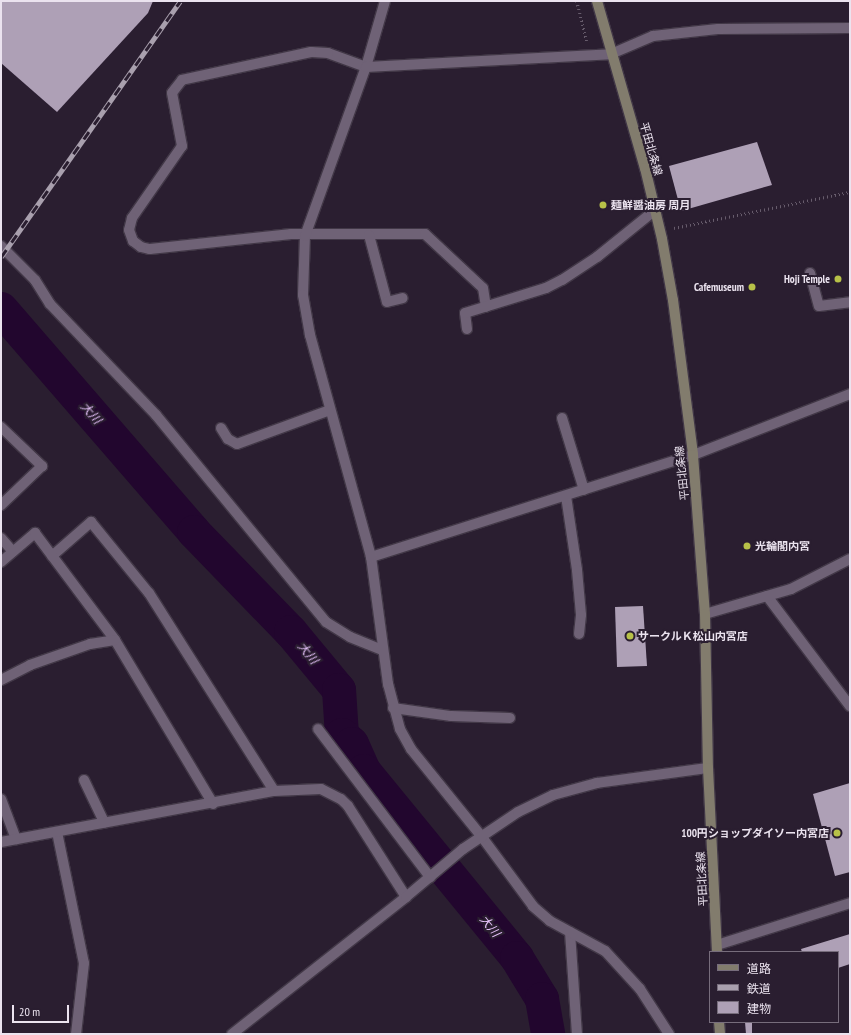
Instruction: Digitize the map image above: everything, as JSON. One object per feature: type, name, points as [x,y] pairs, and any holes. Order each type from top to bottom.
[{"type":"main road","name":"平田北条線","points":[[597,1],[660,231],[673,300],[693,455],[705,614],[708,768],[717,948]]},
{"type":"main road","points":[[719,1023],[720,1034]]},
{"type":"street","points":[[385,1],[366,67],[305,236],[303,295],[310,335],[371,557],[383,650],[393,708],[411,749],[482,836],[533,906],[550,921],[605,951],[640,989],[669,1034]]},
{"type":"street","points":[[486,307],[482,288],[425,234],[305,236],[291,234],[150,249],[141,247],[133,241],[129,230],[132,218],[182,146],[172,93],[182,80],[311,52],[328,53],[366,67],[611,54],[653,36],[718,29],[850,28]]},
{"type":"street","points":[[467,329],[464,314],[546,288],[562,280],[597,257],[655,210]]},
{"type":"street","points":[[369,235],[387,302],[403,298]]},
{"type":"street","points":[[1,246],[35,280],[50,304],[156,415],[326,622],[350,637],[383,650]]},
{"type":"street","points":[[810,273],[819,306],[850,302]]},
{"type":"street","points":[[371,557],[693,455],[850,394]]},
{"type":"street","points":[[221,428],[228,439],[236,444],[330,410]]},
{"type":"street","points":[[562,418],[584,490]]},
{"type":"street","points":[[1,427],[42,466],[1,505]]},
{"type":"street","points":[[566,496],[578,570],[581,615],[579,634]]},
{"type":"street","points":[[52,556],[91,522],[149,593],[274,791]]},
{"type":"street","points":[[1,562],[35,533],[115,640],[213,804]]},
{"type":"street","points":[[1,538],[13,552]]},
{"type":"street","points":[[705,614],[791,589],[850,559]]},
{"type":"street","points":[[767,596],[850,706]]},
{"type":"street","points":[[1,680],[30,665],[90,644],[115,640]]},
{"type":"street","points":[[393,708],[451,716],[510,718]]},
{"type":"street","points":[[318,729],[433,875]]},
{"type":"street","points":[[232,1034],[406,897],[463,849],[518,812],[553,795],[597,783],[708,768]]},
{"type":"street","points":[[84,780],[104,822]]},
{"type":"street","points":[[1,842],[104,822],[213,804],[274,791],[321,789],[341,799],[406,897]]},
{"type":"street","points":[[1,799],[16,839]]},
{"type":"street","points":[[58,832],[84,963],[76,1034]]},
{"type":"street","points":[[717,948],[850,903]]},
{"type":"street","points":[[570,932],[577,1034]]},
{"type":"path","points":[[577,1],[590,54]]},
{"type":"path","points":[[660,231],[850,192]]},
{"type":"building","points":[[1,1],[153,1],[148,13],[57,112],[1,63]]},
{"type":"building","points":[[757,142],[772,185],[681,211],[669,166]]},
{"type":"building","name":"サークルＫ松山内宮店","points":[[643,606],[647,666],[617,667],[615,607]]},
{"type":"building","name":"100円ショップダイソー内宮店","points":[[850,783],[850,872],[835,876],[813,794]]},
{"type":"building","points":[[850,934],[850,964],[839,968],[839,951],[802,951],[801,949]]},
{"type":"building","points":[[745,1023],[752,1023],[752,1034],[746,1034]]},
{"type":"waterway","name":"大川","points":[[1,309],[194,532],[291,632],[339,690],[342,735],[352,744],[364,771],[517,958],[542,999],[548,1034]]},
{"type":"railway","points":[[1,257],[180,1]]},
{"type":"place","name":"麺鮮醤油房 周月","points":[[603,205]]},
{"type":"place","name":"Hoji Temple","points":[[838,279]]},
{"type":"place","name":"Cafemuseum","points":[[752,287]]},
{"type":"place","name":"光輪閣内宮","points":[[747,546]]},
{"type":"place","name":"サークルＫ松山内宮店","points":[[630,636]]},
{"type":"place","name":"100円ショップダイソー内宮店","points":[[837,833]]}]
